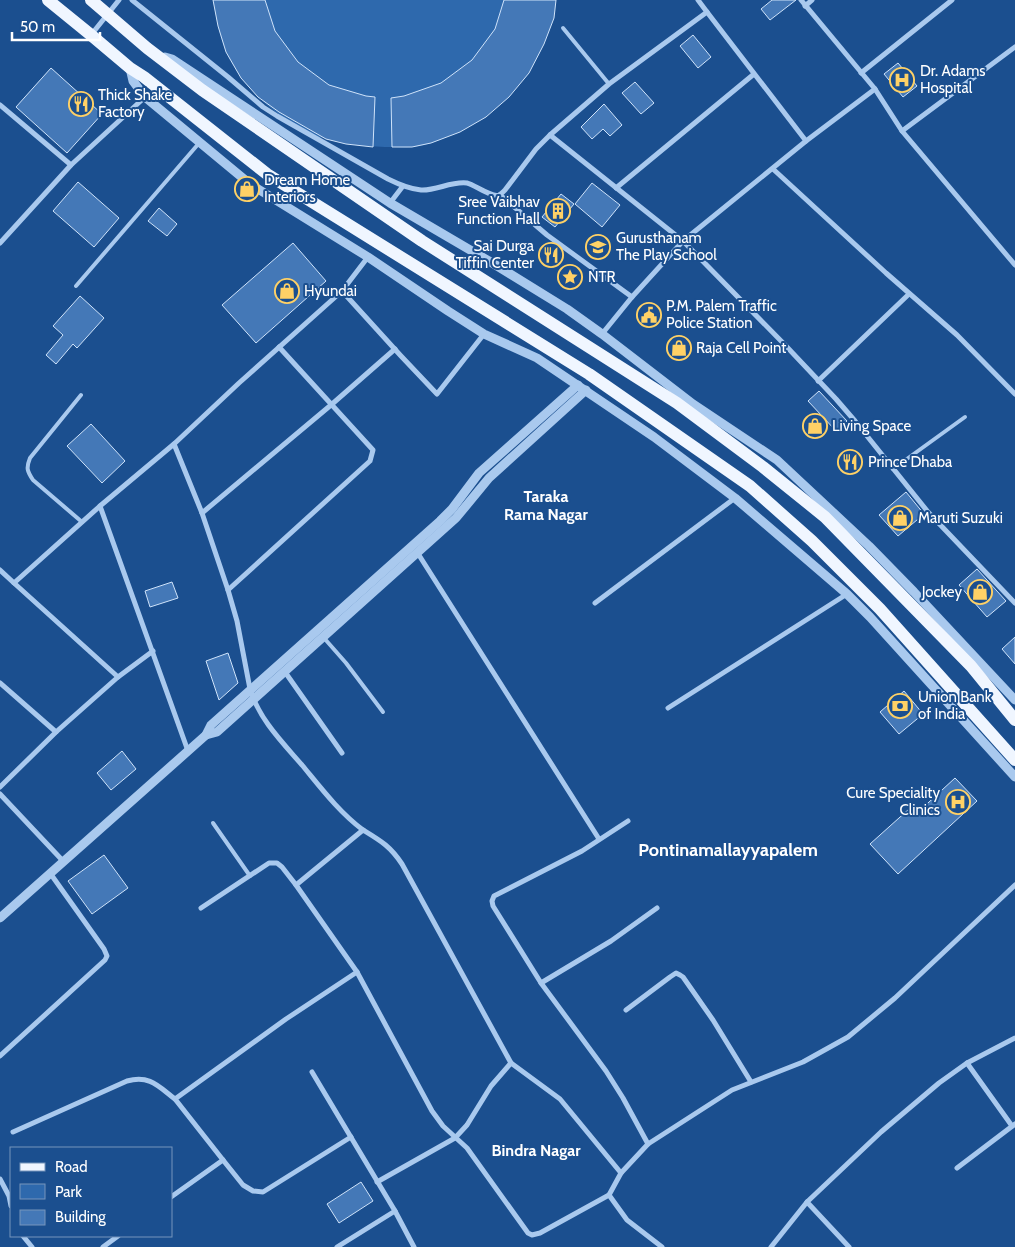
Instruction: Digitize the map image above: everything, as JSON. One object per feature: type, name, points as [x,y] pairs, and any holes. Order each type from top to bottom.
[{"type":"main road","points":[[48,0],[130,68],[267,174],[589,374],[750,486],[812,541],[880,609],[1015,760]]},
{"type":"main road","points":[[91,0],[147,48],[202,90],[422,241],[677,403],[763,467],[825,517],[971,666],[1015,720]]},
{"type":"street","points":[[91,35],[119,0]]},
{"type":"street","points":[[132,0],[270,112],[388,179],[404,186],[422,190],[460,183],[470,184],[495,196],[500,195],[505,190],[536,149],[550,135],[609,84],[707,12]]},
{"type":"street","points":[[698,0],[806,141]]},
{"type":"street","points":[[801,0],[874,89],[902,131],[1015,265]]},
{"type":"street","points":[[805,6],[812,0]]},
{"type":"street","points":[[861,73],[952,0]]},
{"type":"street","points":[[147,48],[172,60],[390,202],[567,309],[693,404],[777,460],[869,546],[1015,700]]},
{"type":"street","points":[[902,131],[1015,48]]},
{"type":"street","points":[[130,68],[133,81],[145,97],[250,184],[368,257],[484,334],[537,358],[582,387],[654,437],[735,498],[870,617],[1015,777]]},
{"type":"street","points":[[616,188],[754,74]]},
{"type":"street","points":[[602,334],[632,297],[683,241],[806,141],[874,89]]},
{"type":"street","points":[[0,244],[71,165],[145,97]]},
{"type":"street","points":[[1,108],[71,165]]},
{"type":"street","points":[[550,135],[683,241],[779,339],[855,421],[938,523],[1015,603]]},
{"type":"street","points":[[773,169],[909,294],[956,334],[1015,394]]},
{"type":"street","points":[[390,202],[404,186]]},
{"type":"street","points":[[500,195],[547,235],[632,297]]},
{"type":"street","points":[[14,583],[100,506],[174,444],[342,291],[368,257]]},
{"type":"street","points":[[342,291],[437,394],[484,334]]},
{"type":"street","points":[[818,381],[909,294]]},
{"type":"street","points":[[228,590],[370,461],[373,450],[279,347]]},
{"type":"street","points":[[202,513],[395,350]]},
{"type":"street","points":[[0,918],[188,751],[206,736],[217,732],[456,518],[489,478],[551,422],[582,387]]},
{"type":"street","points":[[206,736],[211,724],[440,521],[452,509],[479,473],[582,387]]},
{"type":"street","points":[[174,444],[202,513],[228,590],[237,621],[250,689],[258,711],[349,820],[384,843],[394,853],[402,864],[511,1063],[560,1099],[621,1173]]},
{"type":"street","points":[[595,603],[735,498]]},
{"type":"street","points":[[100,506],[188,751]]},
{"type":"street","points":[[418,552],[599,839]]},
{"type":"street","points":[[0,570],[118,677]]},
{"type":"street","points":[[668,708],[846,594]]},
{"type":"street","points":[[0,787],[56,732],[118,677],[153,651]]},
{"type":"street","points":[[285,672],[342,752]]},
{"type":"street","points":[[0,683],[56,732]]},
{"type":"street","points":[[0,794],[63,861]]},
{"type":"street","points":[[0,805],[5,800]]},
{"type":"street","points":[[628,821],[582,851],[494,896],[492,901],[493,906],[541,983],[606,1071],[648,1144]]},
{"type":"street","points":[[296,885],[363,830]]},
{"type":"street","points":[[201,908],[269,864],[277,863],[282,867],[357,972],[432,1111],[443,1126],[467,1148],[525,1230],[532,1235],[540,1233],[609,1195],[621,1173],[648,1144],[732,1090],[803,1062],[848,1037],[895,998],[1015,885]]},
{"type":"street","points":[[0,1056],[107,956],[104,949],[49,873]]},
{"type":"street","points":[[541,983],[611,941],[657,908]]},
{"type":"street","points":[[175,1099],[286,1019],[357,972]]},
{"type":"street","points":[[626,1010],[676,973],[680,974],[713,1020],[752,1082]]},
{"type":"street","points":[[771,1247],[808,1202],[881,1132],[968,1063],[1015,1038]]},
{"type":"street","points":[[378,1182],[456,1138],[467,1125],[491,1086],[511,1063]]},
{"type":"street","points":[[957,1168],[1014,1125],[968,1063]]},
{"type":"street","points":[[312,1072],[395,1211],[414,1247]]},
{"type":"street","points":[[14,1132],[128,1081],[137,1079],[147,1080],[175,1099],[244,1185],[252,1191],[263,1192],[351,1137]]},
{"type":"street","points":[[172,1197],[223,1160]]},
{"type":"street","points":[[0,1179],[10,1201]]},
{"type":"street","points":[[609,1195],[627,1220],[662,1247]]},
{"type":"street","points":[[808,1202],[849,1247]]},
{"type":"street","points":[[337,1247],[395,1211]]},
{"type":"street","points":[[24,1237],[32,1247]]},
{"type":"street","points":[[103,1247],[117,1237]]},
{"type":"lane","points":[[563,28],[609,84]]},
{"type":"lane","points":[[76,286],[200,142]]},
{"type":"lane","points":[[81,395],[30,458],[28,472],[33,480],[82,522]]},
{"type":"lane","points":[[893,469],[965,417]]},
{"type":"lane","points":[[324,637],[384,712]]},
{"type":"lane","points":[[214,823],[250,876]]},
{"type":"green space","points":[[213,0],[556,0],[552,22],[534,64],[506,99],[488,114],[449,136],[426,144],[405,147],[376,147],[313,136],[296,127],[259,98],[246,84],[226,52],[221,39]]},
{"type":"building","points":[[213,0],[265,0],[275,31],[298,62],[329,85],[375,97],[373,147],[346,144],[326,139],[279,112],[258,97],[241,78],[226,52]]},
{"type":"building","points":[[504,0],[556,0],[554,18],[544,44],[529,73],[509,97],[486,117],[460,132],[431,143],[412,147],[392,147],[391,98],[404,96],[441,83],[472,60],[495,29]]},
{"type":"building","points":[[772,0],[796,0],[770,20],[761,9]]},
{"type":"building","points":[[693,35],[711,57],[698,68],[680,46]]},
{"type":"building","points":[[898,63],[917,86],[903,97],[884,74]]},
{"type":"building","points":[[51,68],[102,114],[67,153],[16,107]]},
{"type":"building","points":[[635,82],[654,103],[641,114],[622,93]]},
{"type":"building","points":[[604,104],[622,125],[610,136],[603,129],[592,139],[581,127]]},
{"type":"building","points":[[78,182],[119,218],[94,247],[53,211]]},
{"type":"building","points":[[592,183],[620,205],[602,227],[575,204]]},
{"type":"building","name":"Sree Vaibhav Function Hall","points":[[561,194],[574,204],[555,227],[542,217]]},
{"type":"building","points":[[159,208],[177,224],[167,236],[148,221]]},
{"type":"building","points":[[293,243],[326,281],[256,343],[222,305]]},
{"type":"building","points":[[80,296],[104,318],[77,348],[73,344],[56,364],[46,355],[63,335],[53,326]]},
{"type":"building","points":[[819,391],[847,421],[836,431],[808,401]]},
{"type":"building","points":[[91,424],[125,461],[102,483],[67,446]]},
{"type":"building","points":[[906,492],[924,514],[898,536],[879,515]]},
{"type":"building","points":[[977,569],[1006,601],[987,617],[959,585]]},
{"type":"building","points":[[172,582],[178,598],[150,607],[145,591]]},
{"type":"building","points":[[1015,637],[1015,664],[1002,649]]},
{"type":"building","points":[[228,653],[238,683],[219,700],[206,661]]},
{"type":"building","points":[[904,691],[923,714],[899,734],[880,712]]},
{"type":"building","points":[[122,751],[136,769],[111,790],[97,773]]},
{"type":"building","points":[[955,778],[977,801],[898,874],[870,844],[909,809],[915,815]]},
{"type":"building","points":[[104,855],[128,888],[92,914],[68,881]]},
{"type":"building","points":[[361,1182],[373,1201],[339,1223],[327,1204]]},
{"type":"place","name":"Dr. Adams Hospital","points":[[902,80]]},
{"type":"place","name":"Thick Shake Factory","points":[[81,104]]},
{"type":"place","name":"Dream Home Interiors","points":[[247,189]]},
{"type":"place","name":"Sree Vaibhav Function Hall","points":[[558,211]]},
{"type":"place","name":"Gurusthanam The Play School","points":[[598,247]]},
{"type":"place","name":"Sai Durga Tiffin Center","points":[[551,255]]},
{"type":"place","name":"NTR","points":[[570,277]]},
{"type":"place","name":"Hyundai","points":[[287,291]]},
{"type":"place","name":"P.M. Palem Traffic Police Station","points":[[649,315]]},
{"type":"place","name":"Raja Cell Point","points":[[679,348]]},
{"type":"place","name":"Living Space","points":[[815,426]]},
{"type":"place","name":"Prince Dhaba","points":[[850,462]]},
{"type":"place","name":"Maruti Suzuki","points":[[900,518]]},
{"type":"place","name":"Jockey","points":[[980,592]]},
{"type":"place","name":"Union Bank of India","points":[[900,706]]},
{"type":"place","name":"Cure Speciality Clinics","points":[[958,802]]},
{"type":"district","name":"Taraka Rama Nagar","points":[[546,505]]},
{"type":"district","name":"Pontinamallayyapalem","points":[[728,850]]},
{"type":"district","name":"Bindra Nagar","points":[[536,1150]]}]
